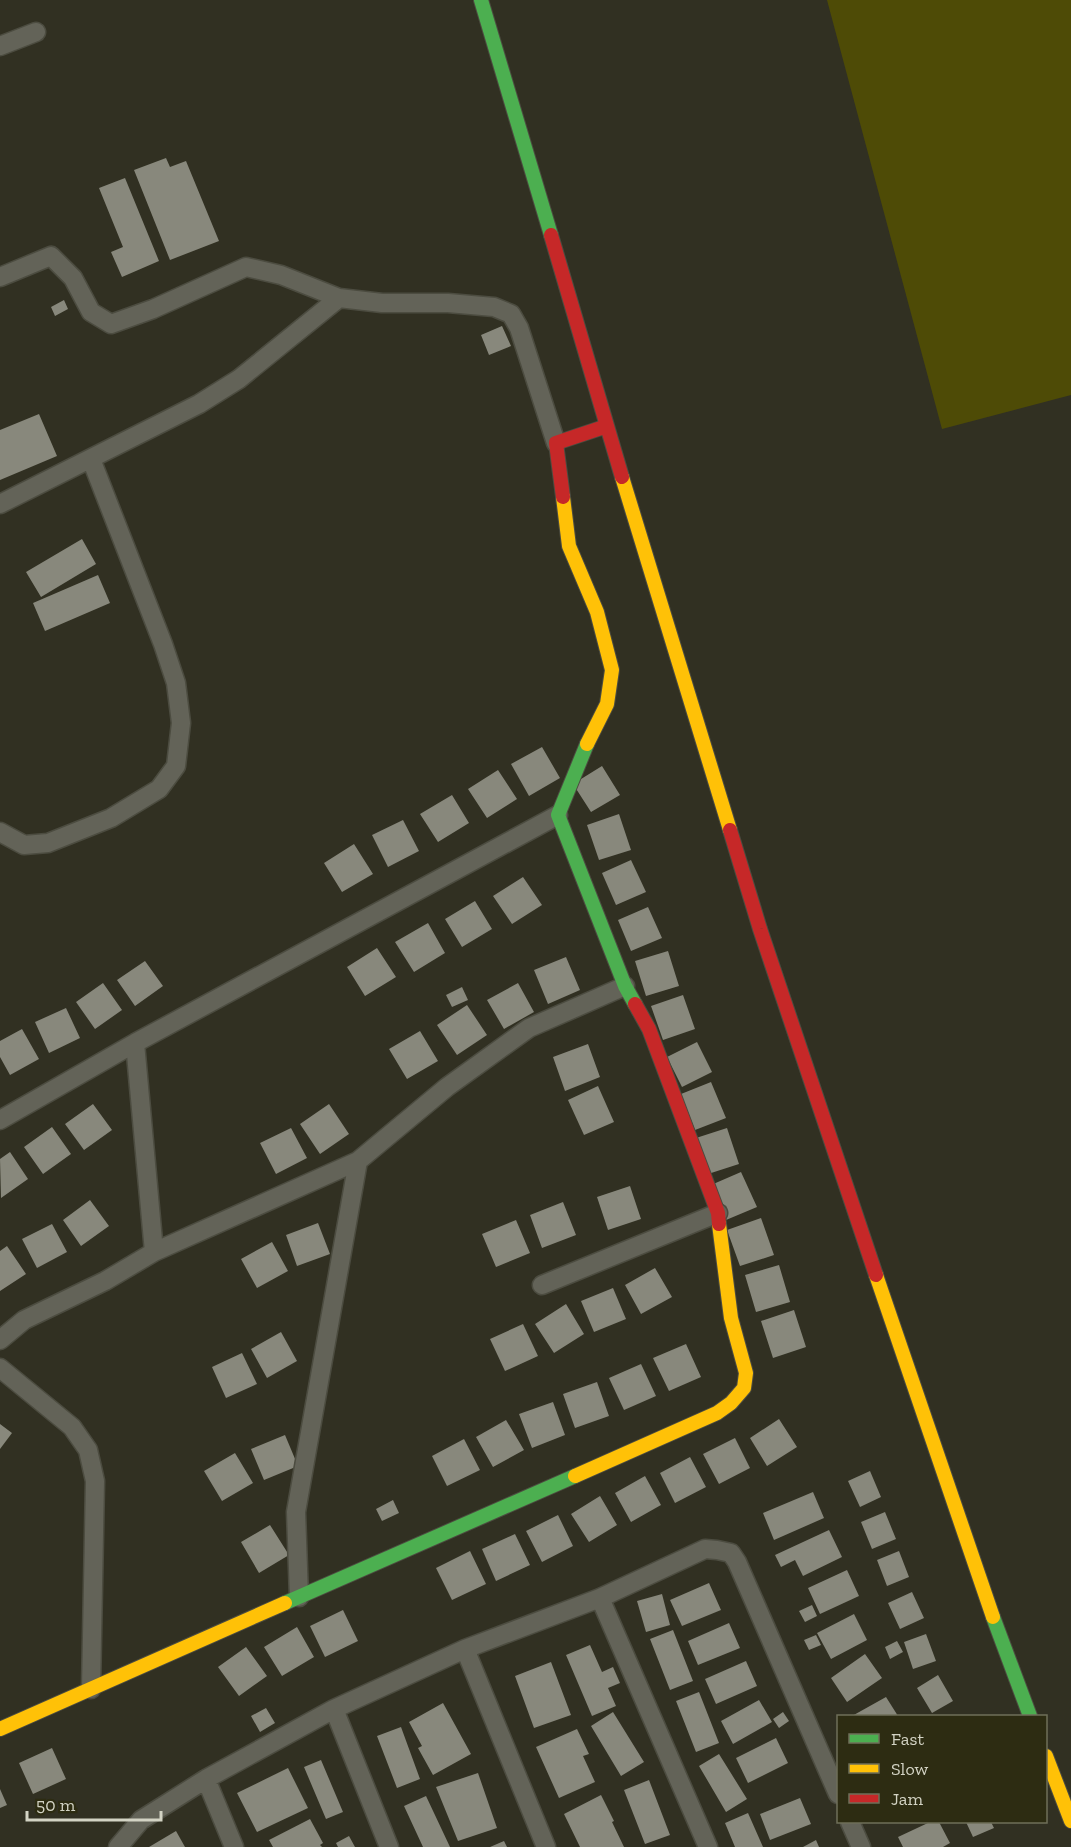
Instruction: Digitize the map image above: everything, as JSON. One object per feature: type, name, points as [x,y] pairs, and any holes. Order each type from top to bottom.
[{"type":"street","points":[[481,0],[607,426],[760,928],[1004,1651],[1030,1715]]},
{"type":"street","points":[[0,46],[36,32]]},
{"type":"street","points":[[0,277],[51,256],[73,278],[91,312],[111,324],[153,309],[246,267],[281,275],[339,298],[382,303],[448,303],[494,307],[512,314],[519,328],[556,443],[569,546],[597,612],[612,670],[607,704],[589,739],[558,815],[135,1043],[0,1120]]},
{"type":"street","points":[[0,504],[199,404],[239,379],[339,298]]},
{"type":"street","points":[[556,443],[607,426]]},
{"type":"street","points":[[0,832],[24,845],[48,843],[111,818],[159,789],[176,766],[181,723],[176,683],[164,644],[91,459]]},
{"type":"street","points":[[0,1729],[706,1418],[731,1403],[744,1388],[746,1373],[731,1318],[718,1213],[649,1029],[625,986],[558,815]]},
{"type":"street","points":[[0,1340],[24,1320],[105,1281],[154,1252],[358,1161],[447,1087],[530,1028],[625,986]]},
{"type":"street","points":[[135,1043],[154,1252]]},
{"type":"street","points":[[299,1597],[296,1512],[358,1161]]},
{"type":"street","points":[[542,1285],[718,1213]]},
{"type":"street","points":[[0,1368],[72,1427],[88,1450],[95,1481],[91,1689]]},
{"type":"street","points":[[118,1847],[141,1820],[206,1779],[334,1709],[465,1649],[600,1598],[705,1550],[731,1553],[737,1562],[837,1792]]},
{"type":"street","points":[[600,1598],[708,1847]]},
{"type":"street","points":[[465,1649],[546,1847]]},
{"type":"street","points":[[334,1709],[389,1847]]},
{"type":"street","points":[[1047,1759],[1071,1821]]},
{"type":"street","points":[[206,1779],[234,1847]]},
{"type":"street","points":[[851,1823],[861,1847]]},
{"type":"shaded area","points":[[827,0],[1071,0],[1071,395],[942,429]]},
{"type":"building","points":[[166,158],[170,167],[186,161],[219,241],[170,260],[134,170]]},
{"type":"building","points":[[125,178],[159,261],[122,277],[111,252],[123,247],[99,188]]},
{"type":"building","points":[[64,300],[68,309],[55,316],[51,307]]},
{"type":"building","points":[[502,326],[511,346],[489,355],[481,335]]},
{"type":"building","points":[[39,414],[57,456],[0,480],[0,430]]},
{"type":"building","points":[[82,539],[96,564],[41,597],[26,572]]},
{"type":"building","points":[[98,575],[110,603],[45,631],[33,603]]},
{"type":"building","points":[[542,747],[560,778],[529,796],[511,764]]},
{"type":"building","points":[[602,766],[620,795],[591,812],[573,784]]},
{"type":"building","points":[[498,770],[517,799],[487,818],[468,789]]},
{"type":"building","points":[[452,795],[469,823],[438,842],[420,814]]},
{"type":"building","points":[[619,814],[631,850],[599,860],[587,825]]},
{"type":"building","points":[[403,820],[419,851],[388,867],[372,835]]},
{"type":"building","points":[[354,844],[373,874],[342,892],[324,863]]},
{"type":"building","points":[[631,860],[646,892],[616,905],[602,873]]},
{"type":"building","points":[[523,877],[542,905],[512,924],[493,896]]},
{"type":"building","points":[[475,901],[492,929],[462,947],[445,919]]},
{"type":"building","points":[[648,907],[662,938],[631,951],[618,920]]},
{"type":"building","points":[[428,923],[445,953],[414,972],[395,942]]},
{"type":"building","points":[[377,948],[396,977],[365,996],[347,967]]},
{"type":"building","points":[[668,951],[679,986],[646,996],[635,961]]},
{"type":"building","points":[[566,957],[580,990],[548,1004],[534,970]]},
{"type":"building","points":[[145,961],[163,986],[135,1006],[117,980]]},
{"type":"building","points":[[103,983],[122,1010],[95,1029],[76,1002]]},
{"type":"building","points":[[518,983],[534,1012],[504,1029],[487,1000]]},
{"type":"building","points":[[462,987],[468,1000],[452,1007],[446,995]]},
{"type":"building","points":[[683,995],[695,1029],[663,1040],[651,1006]]},
{"type":"building","points":[[467,1005],[487,1035],[457,1055],[437,1025]]},
{"type":"building","points":[[66,1008],[80,1038],[49,1053],[35,1022]]},
{"type":"building","points":[[22,1029],[39,1059],[10,1075],[0,1057],[0,1041]]},
{"type":"building","points":[[420,1031],[438,1061],[407,1079],[389,1049]]},
{"type":"building","points":[[697,1042],[712,1072],[682,1087],[667,1057]]},
{"type":"building","points":[[588,1044],[600,1077],[565,1091],[553,1057]]},
{"type":"building","points":[[711,1082],[726,1118],[695,1130],[681,1094]]},
{"type":"building","points":[[598,1086],[614,1122],[584,1135],[568,1100]]},
{"type":"building","points":[[93,1104],[112,1130],[84,1150],[65,1124]]},
{"type":"building","points":[[329,1104],[349,1134],[320,1154],[300,1124]]},
{"type":"building","points":[[52,1127],[71,1154],[43,1174],[24,1147]]},
{"type":"building","points":[[291,1128],[307,1158],[276,1174],[260,1143]]},
{"type":"building","points":[[727,1128],[739,1164],[708,1174],[696,1138]]},
{"type":"building","points":[[10,1152],[28,1179],[1,1198],[0,1159]]},
{"type":"building","points":[[741,1172],[757,1207],[726,1220],[711,1185]]},
{"type":"building","points":[[630,1186],[641,1219],[608,1230],[597,1197]]},
{"type":"building","points":[[90,1200],[109,1226],[81,1246],[63,1220]]},
{"type":"building","points":[[563,1202],[576,1235],[542,1248],[530,1215]]},
{"type":"building","points":[[761,1218],[774,1255],[740,1266],[727,1230]]},
{"type":"building","points":[[516,1220],[530,1253],[496,1267],[482,1234]]},
{"type":"building","points":[[318,1223],[330,1254],[297,1266],[286,1235]]},
{"type":"building","points":[[52,1224],[67,1252],[37,1268],[22,1239]]},
{"type":"building","points":[[272,1242],[288,1271],[257,1288],[241,1259]]},
{"type":"building","points":[[7,1246],[26,1274],[0,1291],[0,1251]]},
{"type":"building","points":[[779,1265],[790,1302],[756,1312],[745,1275]]},
{"type":"building","points":[[655,1268],[672,1297],[641,1314],[625,1285]]},
{"type":"building","points":[[613,1288],[626,1319],[594,1332],[581,1301]]},
{"type":"building","points":[[566,1304],[584,1334],[554,1353],[535,1324]]},
{"type":"building","points":[[794,1310],[806,1347],[773,1358],[761,1321]]},
{"type":"building","points":[[523,1324],[538,1356],[505,1371],[490,1339]]},
{"type":"building","points":[[281,1332],[297,1361],[267,1378],[251,1349]]},
{"type":"building","points":[[686,1344],[701,1377],[669,1391],[653,1358]]},
{"type":"building","points":[[242,1353],[257,1384],[226,1398],[212,1367]]},
{"type":"building","points":[[641,1364],[656,1396],[624,1410],[609,1378]]},
{"type":"building","points":[[597,1382],[609,1416],[575,1428],[563,1394]]},
{"type":"building","points":[[553,1402],[565,1435],[532,1448],[519,1414]]},
{"type":"building","points":[[779,1419],[797,1447],[767,1466],[750,1438]]},
{"type":"building","points":[[506,1420],[524,1450],[493,1467],[476,1437]]},
{"type":"building","points":[[0,1424],[12,1433],[0,1449]]},
{"type":"building","points":[[285,1435],[298,1466],[264,1480],[251,1449]]},
{"type":"building","points":[[735,1438],[750,1468],[719,1484],[703,1454]]},
{"type":"building","points":[[464,1439],[480,1470],[447,1486],[432,1456]]},
{"type":"building","points":[[235,1453],[253,1483],[222,1501],[204,1471]]},
{"type":"building","points":[[690,1457],[706,1487],[675,1503],[660,1473]]},
{"type":"building","points":[[870,1471],[881,1497],[860,1507],[848,1481]]},
{"type":"building","points":[[645,1476],[661,1505],[631,1522],[615,1493]]},
{"type":"building","points":[[813,1492],[824,1518],[774,1540],[763,1513]]},
{"type":"building","points":[[600,1496],[617,1525],[589,1542],[571,1514]]},
{"type":"building","points":[[393,1500],[399,1513],[382,1521],[376,1509]]},
{"type":"building","points":[[885,1512],[896,1539],[872,1549],[861,1522]]},
{"type":"building","points":[[558,1515],[573,1546],[542,1562],[526,1531]]},
{"type":"building","points":[[270,1525],[289,1555],[259,1573],[241,1542]]},
{"type":"building","points":[[829,1530],[842,1557],[803,1576],[795,1560],[781,1567],[775,1555]]},
{"type":"building","points":[[515,1534],[530,1565],[496,1581],[482,1549]]},
{"type":"building","points":[[470,1551],[486,1584],[452,1600],[436,1568]]},
{"type":"building","points":[[899,1551],[909,1577],[887,1586],[877,1560]]},
{"type":"building","points":[[847,1570],[859,1596],[820,1614],[808,1588]]},
{"type":"building","points":[[709,1583],[721,1610],[682,1626],[670,1600]]},
{"type":"building","points":[[912,1592],[924,1618],[900,1629],[888,1603]]},
{"type":"building","points":[[662,1594],[670,1625],[646,1632],[637,1601]]},
{"type":"building","points":[[812,1605],[817,1616],[805,1622],[799,1611]]},
{"type":"building","points":[[343,1610],[358,1641],[325,1657],[310,1626]]},
{"type":"building","points":[[854,1614],[867,1640],[831,1659],[817,1633]]},
{"type":"building","points":[[729,1623],[740,1648],[698,1665],[688,1641]]},
{"type":"building","points":[[297,1627],[314,1657],[282,1676],[264,1647]]},
{"type":"building","points":[[673,1630],[693,1681],[670,1690],[650,1639]]},
{"type":"building","points":[[926,1634],[936,1661],[913,1669],[904,1642]]},
{"type":"building","points":[[816,1635],[821,1645],[809,1650],[804,1640]]},
{"type":"building","points":[[897,1641],[903,1652],[890,1659],[885,1647]]},
{"type":"building","points":[[590,1645],[602,1672],[613,1667],[620,1683],[608,1688],[616,1706],[592,1716],[566,1655]]},
{"type":"building","points":[[246,1647],[267,1676],[239,1696],[218,1667]]},
{"type":"building","points":[[865,1654],[882,1678],[847,1702],[831,1678]]},
{"type":"building","points":[[746,1661],[757,1686],[716,1704],[705,1679]]},
{"type":"building","points":[[551,1662],[571,1715],[534,1728],[515,1676]]},
{"type":"building","points":[[938,1675],[953,1701],[932,1713],[917,1688]]},
{"type":"building","points":[[699,1692],[719,1743],[696,1752],[676,1701]]},
{"type":"building","points":[[886,1697],[897,1715],[854,1715]]},
{"type":"building","points":[[759,1700],[772,1722],[733,1744],[721,1721]]},
{"type":"building","points":[[443,1703],[471,1754],[433,1775],[418,1748],[422,1746],[409,1722]]},
{"type":"building","points":[[266,1708],[275,1723],[260,1732],[251,1716]]},
{"type":"building","points":[[613,1712],[644,1762],[621,1776],[591,1726]]},
{"type":"building","points":[[783,1712],[789,1721],[779,1728],[773,1719]]},
{"type":"building","points":[[401,1727],[420,1779],[397,1788],[377,1736]]},
{"type":"building","points":[[577,1729],[589,1754],[583,1756],[595,1782],[559,1798],[536,1747]]},
{"type":"building","points":[[776,1738],[788,1763],[748,1783],[736,1758]]},
{"type":"building","points":[[52,1748],[66,1779],[33,1794],[19,1763]]},
{"type":"building","points":[[719,1754],[747,1799],[726,1812],[699,1766]]},
{"type":"building","points":[[321,1760],[343,1812],[326,1819],[304,1767]]},
{"type":"building","points":[[288,1768],[308,1808],[257,1832],[237,1793]]},
{"type":"building","points":[[478,1773],[497,1828],[458,1841],[436,1787]]},
{"type":"building","points":[[649,1780],[670,1835],[645,1844],[624,1790]]},
{"type":"building","points":[[0,1789],[7,1805],[0,1808]]},
{"type":"building","points":[[601,1795],[624,1847],[580,1847],[564,1814]]},
{"type":"building","points":[[426,1796],[450,1847],[423,1847],[404,1806]]},
{"type":"building","points":[[800,1798],[811,1824],[770,1840],[760,1814]]},
{"type":"building","points":[[748,1813],[763,1847],[735,1847],[725,1823]]},
{"type":"building","points":[[310,1819],[323,1843],[320,1845],[322,1847],[273,1847],[269,1840]]},
{"type":"building","points":[[928,1823],[940,1823],[950,1843],[943,1847],[903,1847],[898,1837]]},
{"type":"building","points":[[966,1823],[992,1823],[994,1828],[973,1837]]},
{"type":"building","points":[[176,1831],[185,1847],[149,1847]]},
{"type":"building","points":[[349,1836],[355,1847],[338,1847],[336,1843]]},
{"type":"building","points":[[816,1840],[819,1847],[803,1847]]},
{"type":"building","points":[[504,1841],[507,1847],[490,1847]]},
{"type":"traffic: fast","points":[[481,0],[551,235]]},
{"type":"traffic: fast","points":[[587,744],[558,815],[625,986],[635,1004]]},
{"type":"traffic: fast","points":[[285,1603],[575,1476]]},
{"type":"traffic: fast","points":[[993,1617],[1030,1715]]},
{"type":"traffic: slow","points":[[622,477],[730,830]]},
{"type":"traffic: slow","points":[[563,497],[569,546],[597,612],[612,670],[607,704],[587,744]]},
{"type":"traffic: slow","points":[[575,1476],[717,1413],[731,1403],[744,1388],[746,1373],[731,1318],[719,1224]]},
{"type":"traffic: slow","points":[[876,1275],[993,1617]]},
{"type":"traffic: slow","points":[[0,1729],[285,1603]]},
{"type":"traffic: slow","points":[[1047,1759],[1071,1821]]},
{"type":"traffic: jam","points":[[551,235],[622,477]]},
{"type":"traffic: jam","points":[[563,497],[556,443],[607,426]]},
{"type":"traffic: jam","points":[[730,830],[760,929],[876,1275]]},
{"type":"traffic: jam","points":[[635,1004],[649,1029],[718,1213],[719,1224]]}]
